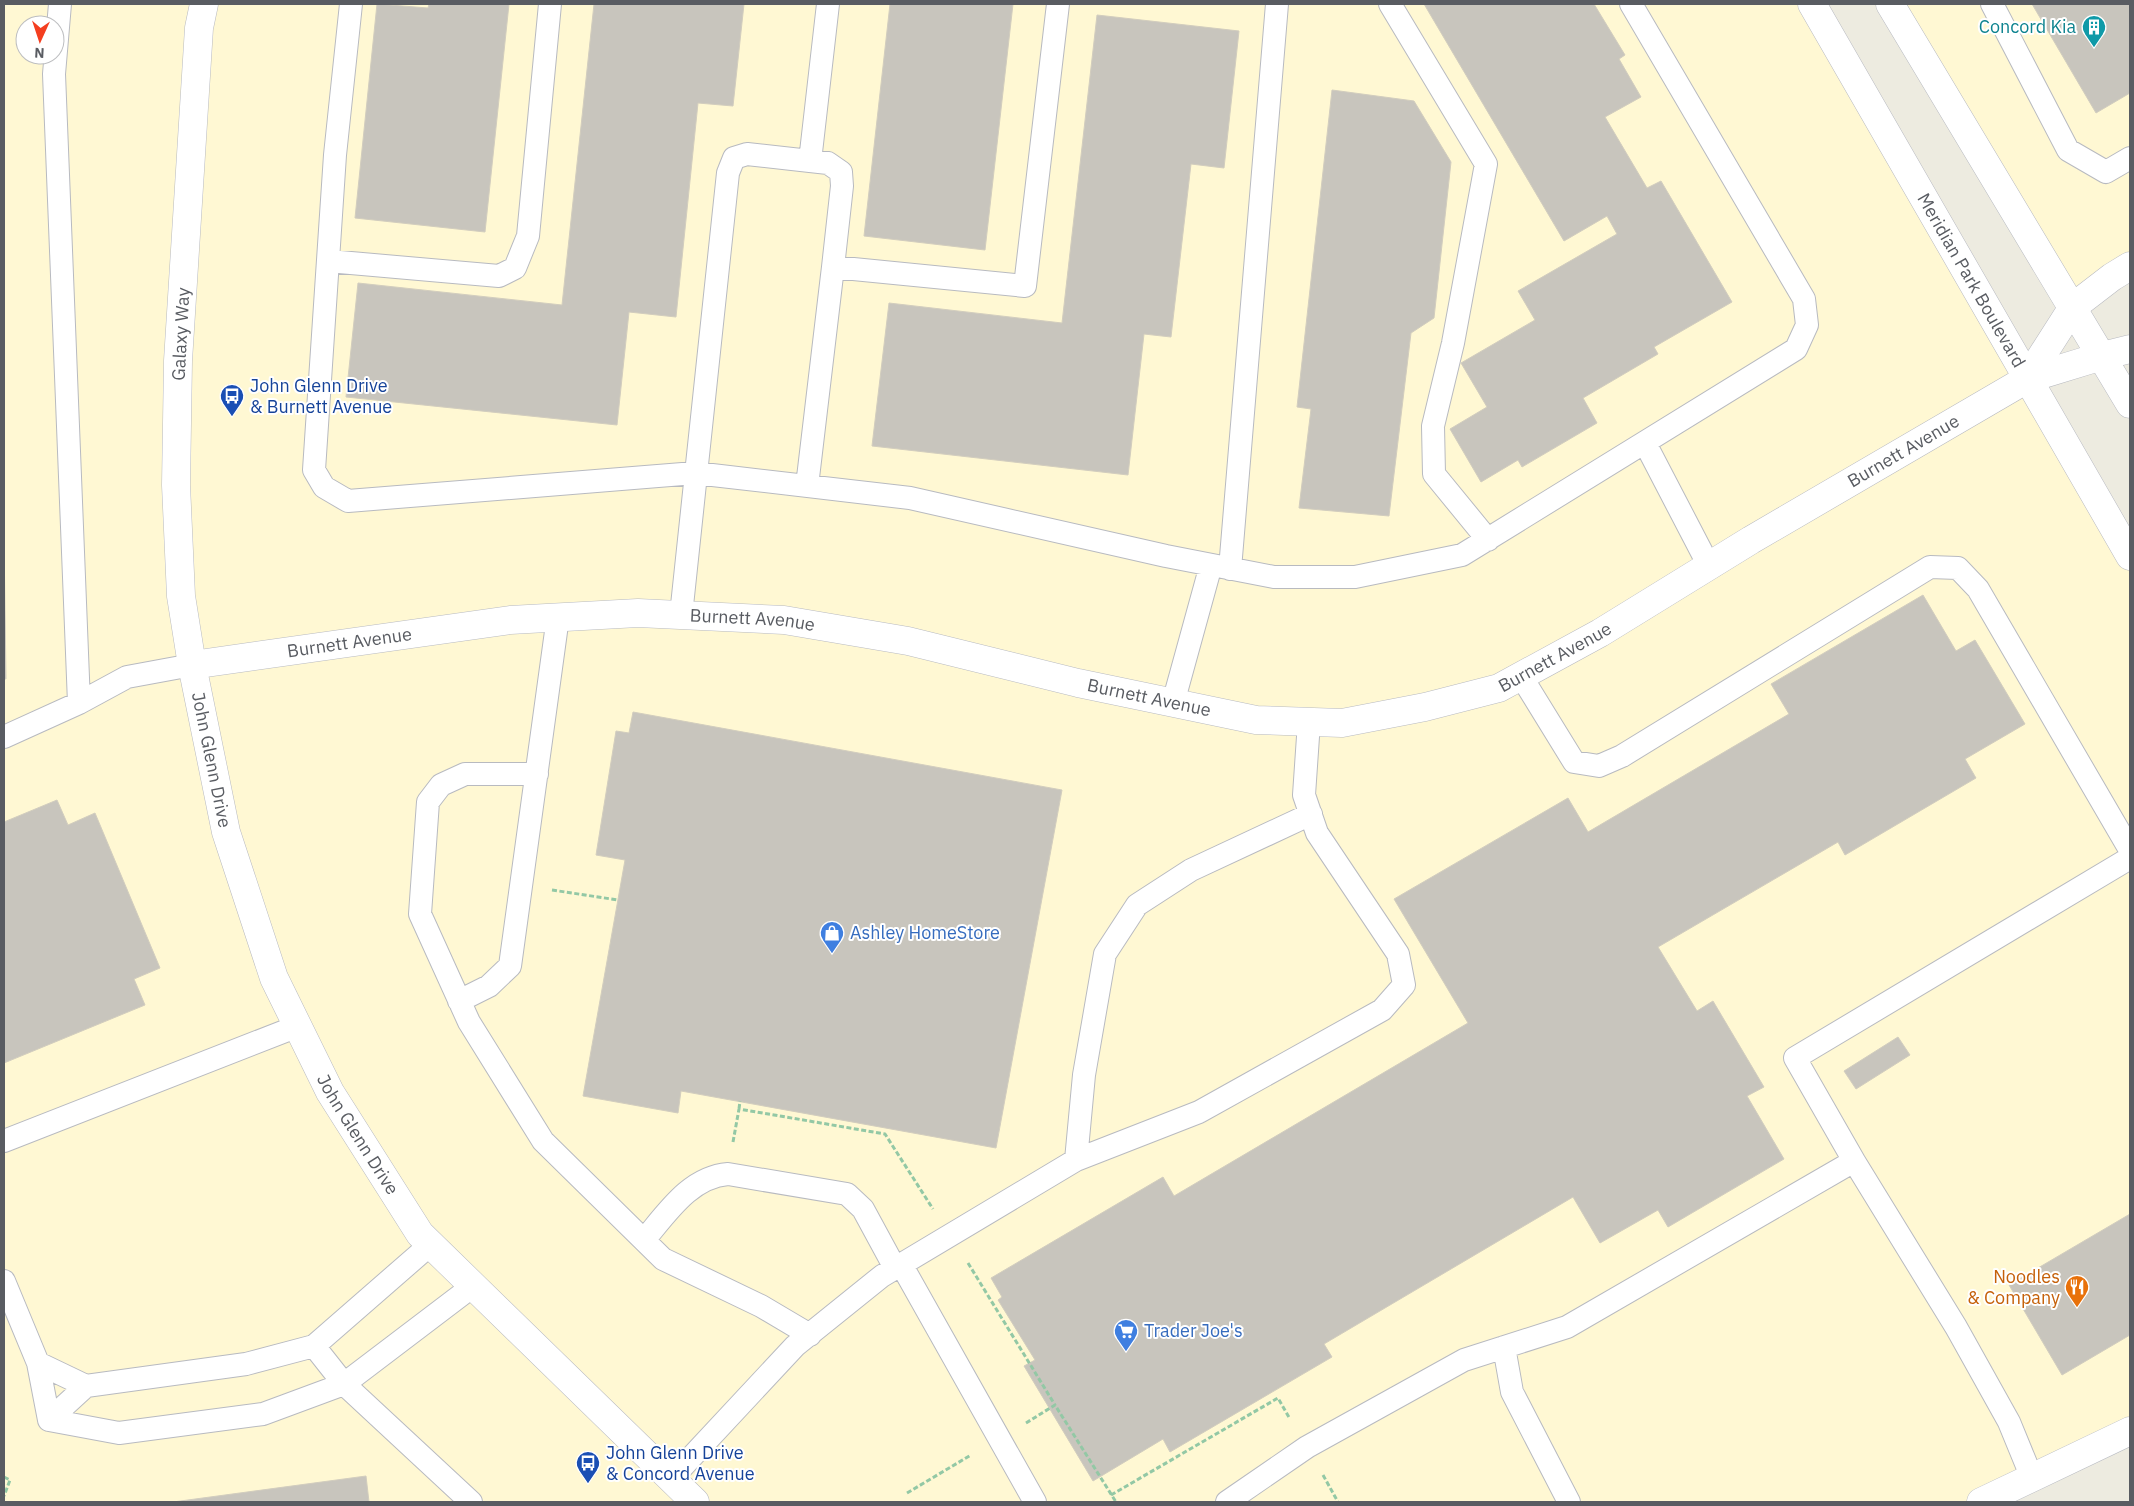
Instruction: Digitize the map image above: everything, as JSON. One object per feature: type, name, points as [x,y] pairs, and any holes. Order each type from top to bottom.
[{"type":"street","name":"Galaxy Way","points":[[192,665],[181,596],[176,485],[178,361],[200,28],[204,4]]},
{"type":"street","name":"Meridian Park Boulevard","points":[[1812,4],[2130,556]]},
{"type":"street","points":[[1890,4],[2130,404]]},
{"type":"street","name":"Burnett Avenue","points":[[2027,379],[2073,308],[2112,277],[2130,266]]},
{"type":"street","name":"Burnett Avenue","points":[[192,665],[510,620],[638,613],[784,620],[908,641],[1078,683],[1256,720],[1342,723],[1425,707],[1499,688],[1600,633],[1709,566],[2027,379],[2130,349]]},
{"type":"street","name":"John Glenn Drive","points":[[192,665],[226,832],[274,978],[330,1092],[420,1234],[696,1502]]},
{"type":"street","points":[[1981,1502],[2130,1431]]},
{"type":"lane","points":[[60,4],[54,74],[79,703]]},
{"type":"lane","points":[[352,4],[336,154],[314,470],[324,487],[348,501],[695,473],[910,498],[1274,577],[1355,578],[1462,556],[1796,350],[1807,325],[1804,299],[1631,4]]},
{"type":"lane","points":[[328,261],[499,276],[515,268],[528,236],[550,4]]},
{"type":"lane","points":[[810,161],[828,4]]},
{"type":"lane","points":[[833,267],[1025,286],[1058,4]]},
{"type":"lane","points":[[1173,703],[1221,567],[1276,4]]},
{"type":"lane","points":[[1390,4],[1486,164],[1453,343],[1433,426],[1434,474],[1488,540]]},
{"type":"lane","points":[[1992,4],[2068,150],[2106,172],[2130,158]]},
{"type":"lane","points":[[681,615],[728,172],[734,158],[747,154],[828,163],[841,172],[842,186],[807,486]]},
{"type":"lane","points":[[1645,443],[1709,566]]},
{"type":"lane","points":[[1521,676],[1574,762],[1599,766],[1622,756],[1930,567],[1958,568],[1978,589],[2130,850]]},
{"type":"lane","points":[[459,1001],[489,986],[510,966],[558,617]]},
{"type":"lane","points":[[4,737],[79,703],[127,678],[192,665]]},
{"type":"lane","points":[[671,1479],[796,1346],[882,1276],[1076,1160],[1199,1112],[1382,1010],[1404,985],[1398,954],[1317,833],[1304,795],[1309,722]]},
{"type":"lane","points":[[537,774],[465,774],[441,785],[428,802],[420,914],[469,1022],[543,1141],[663,1259],[761,1306],[810,1335]]},
{"type":"lane","points":[[1076,1160],[1084,1075],[1105,954],[1137,905],[1191,870],[1311,814]]},
{"type":"lane","points":[[2032,1478],[2009,1422],[1956,1327],[1854,1161],[1795,1058],[2130,858]]},
{"type":"lane","points":[[4,1142],[298,1026]]},
{"type":"lane","points":[[1227,1502],[1307,1447],[1464,1360],[1567,1327],[1854,1161]]},
{"type":"lane","points":[[644,1240],[685,1193],[713,1175],[728,1174],[847,1194],[863,1209],[898,1266],[1035,1502]]},
{"type":"lane","points":[[38,1362],[86,1386],[246,1364],[314,1346],[431,1244]]},
{"type":"lane","points":[[4,1282],[38,1362],[49,1420]]},
{"type":"lane","points":[[49,1420],[119,1433],[263,1414],[344,1384],[473,1286]]},
{"type":"lane","points":[[314,1346],[344,1384],[471,1502]]},
{"type":"lane","points":[[1504,1347],[1512,1392],[1569,1502]]},
{"type":"lane","points":[[49,1420],[86,1386]]},
{"type":"path","points":[[522,886],[618,900]]},
{"type":"path","points":[[739,1109],[740,1101]]},
{"type":"path","points":[[1111,1495],[1278,1398],[1338,1502]]},
{"type":"path","points":[[4,1477],[10,1480],[4,1496]]},
{"type":"shaded area","points":[[4,4],[1812,4],[2130,556],[2130,1431],[1981,1502],[4,1502]]},
{"type":"shaded area","points":[[1890,4],[2130,4],[2130,266],[2073,307]]},
{"type":"building","points":[[377,4],[428,8],[429,4],[509,4],[485,232],[355,218]]},
{"type":"building","points":[[594,4],[744,4],[733,106],[698,103],[676,317],[629,312],[617,425],[346,397],[358,283],[562,305]]},
{"type":"building","points":[[890,4],[1013,4],[985,250],[864,236]]},
{"type":"building","points":[[1424,4],[1594,4],[1625,55],[1619,59],[1641,97],[1605,117],[1647,188],[1661,181],[1732,302],[1654,347],[1658,354],[1583,398],[1597,423],[1522,467],[1518,460],[1481,482],[1450,429],[1487,407],[1461,363],[1535,320],[1518,291],[1617,234],[1607,216],[1564,241]]},
{"type":"building","name":"Concord Kia","points":[[2032,4],[2130,4],[2130,93],[2096,113]]},
{"type":"building","points":[[1097,15],[1239,31],[1224,168],[1191,164],[1171,337],[1144,334],[1128,475],[872,446],[889,303],[1062,323]]},
{"type":"building","points":[[1332,90],[1414,101],[1451,162],[1434,318],[1411,333],[1389,516],[1299,508],[1311,409],[1297,407]]},
{"type":"building","points":[[4,541],[6,679],[4,679]]},
{"type":"building","points":[[1923,595],[1956,651],[1975,640],[2025,724],[1965,759],[1976,778],[1845,855],[1838,842],[1658,947],[1697,1011],[1713,1001],[1764,1087],[1747,1096],[1784,1159],[1668,1227],[1658,1210],[1600,1243],[1573,1197],[1324,1344],[1332,1357],[1170,1452],[1163,1439],[1093,1481],[1024,1366],[1035,1360],[998,1300],[1002,1297],[991,1278],[1163,1177],[1174,1196],[1468,1023],[1394,899],[1568,798],[1588,832],[1789,714],[1771,684]]},
{"type":"building","points":[[633,712],[1062,790],[996,1148],[681,1091],[678,1113],[583,1096],[625,860],[596,855],[616,731],[629,733]]},
{"type":"building","points":[[57,800],[68,825],[95,813],[160,968],[134,979],[145,1005],[4,1063],[4,822]]},
{"type":"building","points":[[1898,1037],[1910,1055],[1856,1089],[1844,1071]]},
{"type":"building","points":[[2130,1214],[2130,1335],[2062,1375],[2009,1285]]},
{"type":"building","points":[[366,1476],[369,1502],[173,1502]]},
{"type":"place","name":"Concord Kia","points":[[2094,48]]},
{"type":"place","name":"John Glenn Drive & Burnett Avenue","points":[[232,417]]},
{"type":"place","name":"Ashley HomeStore","points":[[832,954]]},
{"type":"place","name":"Noodles & Company","points":[[2077,1308]]},
{"type":"place","name":"Trader Joe's","points":[[1126,1352]]},
{"type":"place","name":"John Glenn Drive & Concord Avenue","points":[[588,1484]]}]
